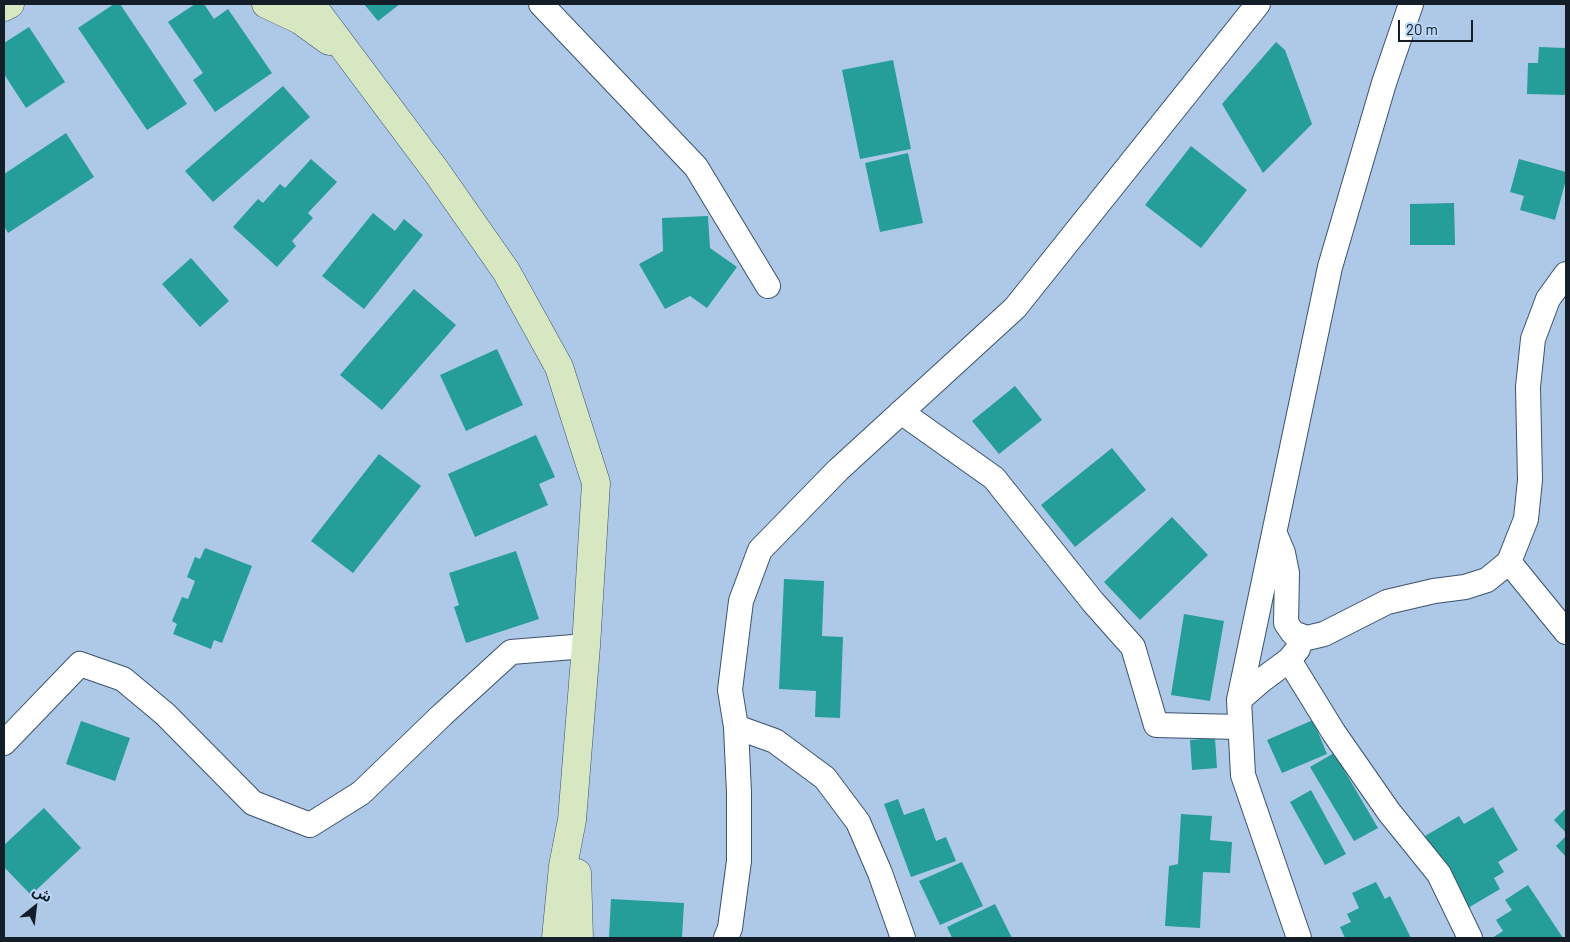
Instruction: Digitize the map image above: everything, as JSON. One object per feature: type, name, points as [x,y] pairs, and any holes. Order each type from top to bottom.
[{"type":"main road","points":[[4,7],[10,4]]},
{"type":"main road","points":[[266,4],[300,20],[351,56]]},
{"type":"main road","points":[[311,4],[436,171],[506,271],[560,367],[596,483],[586,646],[572,820],[563,866],[556,938]]},
{"type":"main road","points":[[572,820],[577,869],[578,938]]},
{"type":"street","points":[[541,4],[696,167],[768,286]]},
{"type":"street","points":[[726,938],[730,928],[739,861],[739,793],[736,727],[730,690],[741,601],[760,550],[838,470],[1015,308],[1258,4]]},
{"type":"street","points":[[1299,938],[1243,775],[1239,700],[1330,267],[1384,83],[1410,4]]},
{"type":"street","points":[[1274,532],[1283,553],[1287,573],[1286,624],[1293,633],[1307,638],[1324,634],[1387,602],[1465,587],[1487,580],[1509,562],[1526,519],[1530,480],[1528,387],[1533,339],[1548,299],[1566,274]]},
{"type":"street","points":[[901,412],[994,478],[1093,602],[1133,647],[1156,725],[1240,727]]},
{"type":"street","points":[[1509,562],[1566,632]]},
{"type":"street","points":[[1239,700],[1289,660],[1307,638]]},
{"type":"street","points":[[4,743],[80,664],[123,679],[165,714],[253,803],[310,825],[361,793],[511,652],[586,646]]},
{"type":"street","points":[[1289,660],[1334,733],[1389,812],[1439,874],[1470,938]]},
{"type":"street","points":[[736,727],[775,742],[825,778],[858,822],[880,873],[904,938]]},
{"type":"building","points":[[114,4],[120,4],[187,104],[147,130],[78,28]]},
{"type":"building","points":[[195,4],[204,4],[214,19],[228,9],[272,73],[215,112],[193,80],[203,73],[168,22]]},
{"type":"building","points":[[364,4],[400,4],[378,21]]},
{"type":"building","points":[[29,27],[65,82],[26,108],[4,74],[4,43]]},
{"type":"building","points":[[1276,42],[1285,50],[1312,124],[1263,173],[1222,104]]},
{"type":"building","points":[[1539,47],[1566,48],[1566,95],[1527,94],[1528,63],[1538,63]]},
{"type":"building","points":[[893,60],[911,149],[860,159],[842,70]]},
{"type":"building","points":[[283,86],[310,117],[213,202],[185,171]]},
{"type":"building","points":[[66,133],[94,177],[8,233],[4,226],[4,174]]},
{"type":"building","points":[[1191,146],[1247,190],[1201,248],[1145,205]]},
{"type":"building","points":[[908,153],[923,223],[880,232],[865,163]]},
{"type":"building","points":[[311,159],[337,182],[308,213],[313,218],[292,241],[296,246],[277,267],[233,227],[258,199],[263,203],[280,184],[285,188]]},
{"type":"building","points":[[1519,159],[1566,172],[1566,180],[1555,220],[1520,210],[1524,196],[1510,192]]},
{"type":"building","points":[[1454,203],[1455,245],[1410,245],[1410,204]]},
{"type":"building","points":[[373,213],[395,231],[404,219],[423,235],[364,309],[322,276]]},
{"type":"building","points":[[708,216],[710,248],[737,267],[707,308],[690,296],[665,309],[639,264],[663,251],[662,218]]},
{"type":"building","points":[[191,258],[229,301],[200,327],[162,284]]},
{"type":"building","points":[[414,289],[456,325],[382,410],[340,375]]},
{"type":"building","points":[[497,349],[523,405],[466,431],[440,375]]},
{"type":"building","points":[[1015,386],[1042,420],[999,454],[972,421]]},
{"type":"building","points":[[536,435],[555,477],[539,484],[548,505],[475,537],[448,474]]},
{"type":"building","points":[[1112,448],[1146,490],[1075,547],[1041,505]]},
{"type":"building","points":[[379,454],[421,486],[353,573],[311,541]]},
{"type":"building","points":[[1172,517],[1208,555],[1140,620],[1104,582]]},
{"type":"building","points":[[205,548],[252,566],[222,643],[214,640],[211,649],[173,634],[177,624],[172,621],[182,597],[188,599],[195,581],[187,577],[195,557],[200,559]]},
{"type":"building","points":[[516,551],[539,619],[466,643],[454,607],[459,605],[449,573]]},
{"type":"building","points":[[784,579],[824,581],[822,636],[843,637],[840,718],[815,717],[816,691],[779,689]]},
{"type":"building","points":[[1184,614],[1224,621],[1210,701],[1171,695]]},
{"type":"building","points":[[1313,720],[1327,754],[1282,773],[1267,740]]},
{"type":"building","points":[[81,721],[130,738],[115,781],[66,764]]},
{"type":"building","points":[[1215,738],[1217,768],[1192,770],[1190,740]]},
{"type":"building","points":[[1334,753],[1378,828],[1354,841],[1310,767]]},
{"type":"building","points":[[1311,790],[1346,854],[1325,865],[1290,802]]},
{"type":"building","points":[[898,799],[904,815],[924,808],[936,841],[946,837],[956,861],[911,877],[884,804]]},
{"type":"building","points":[[1493,807],[1518,850],[1498,862],[1504,872],[1494,878],[1500,889],[1468,908],[1425,836],[1459,816],[1464,824]]},
{"type":"building","points":[[44,808],[81,848],[31,895],[4,867],[4,845]]},
{"type":"building","points":[[1566,808],[1566,833],[1554,820]]},
{"type":"building","points":[[1181,814],[1212,816],[1210,840],[1232,842],[1230,873],[1203,872],[1200,928],[1165,926],[1169,866],[1178,864]]},
{"type":"building","points":[[1566,836],[1566,857],[1556,846]]},
{"type":"building","points":[[962,862],[983,906],[940,925],[919,881]]},
{"type":"building","points":[[1376,882],[1385,899],[1390,896],[1411,938],[1345,938],[1340,927],[1351,922],[1347,914],[1359,908],[1352,893]]},
{"type":"building","points":[[1528,885],[1563,938],[1492,938],[1503,931],[1496,920],[1512,910],[1505,900]]},
{"type":"building","points":[[611,899],[684,903],[682,938],[609,938]]},
{"type":"building","points":[[995,904],[1012,938],[952,938],[947,927]]}]
